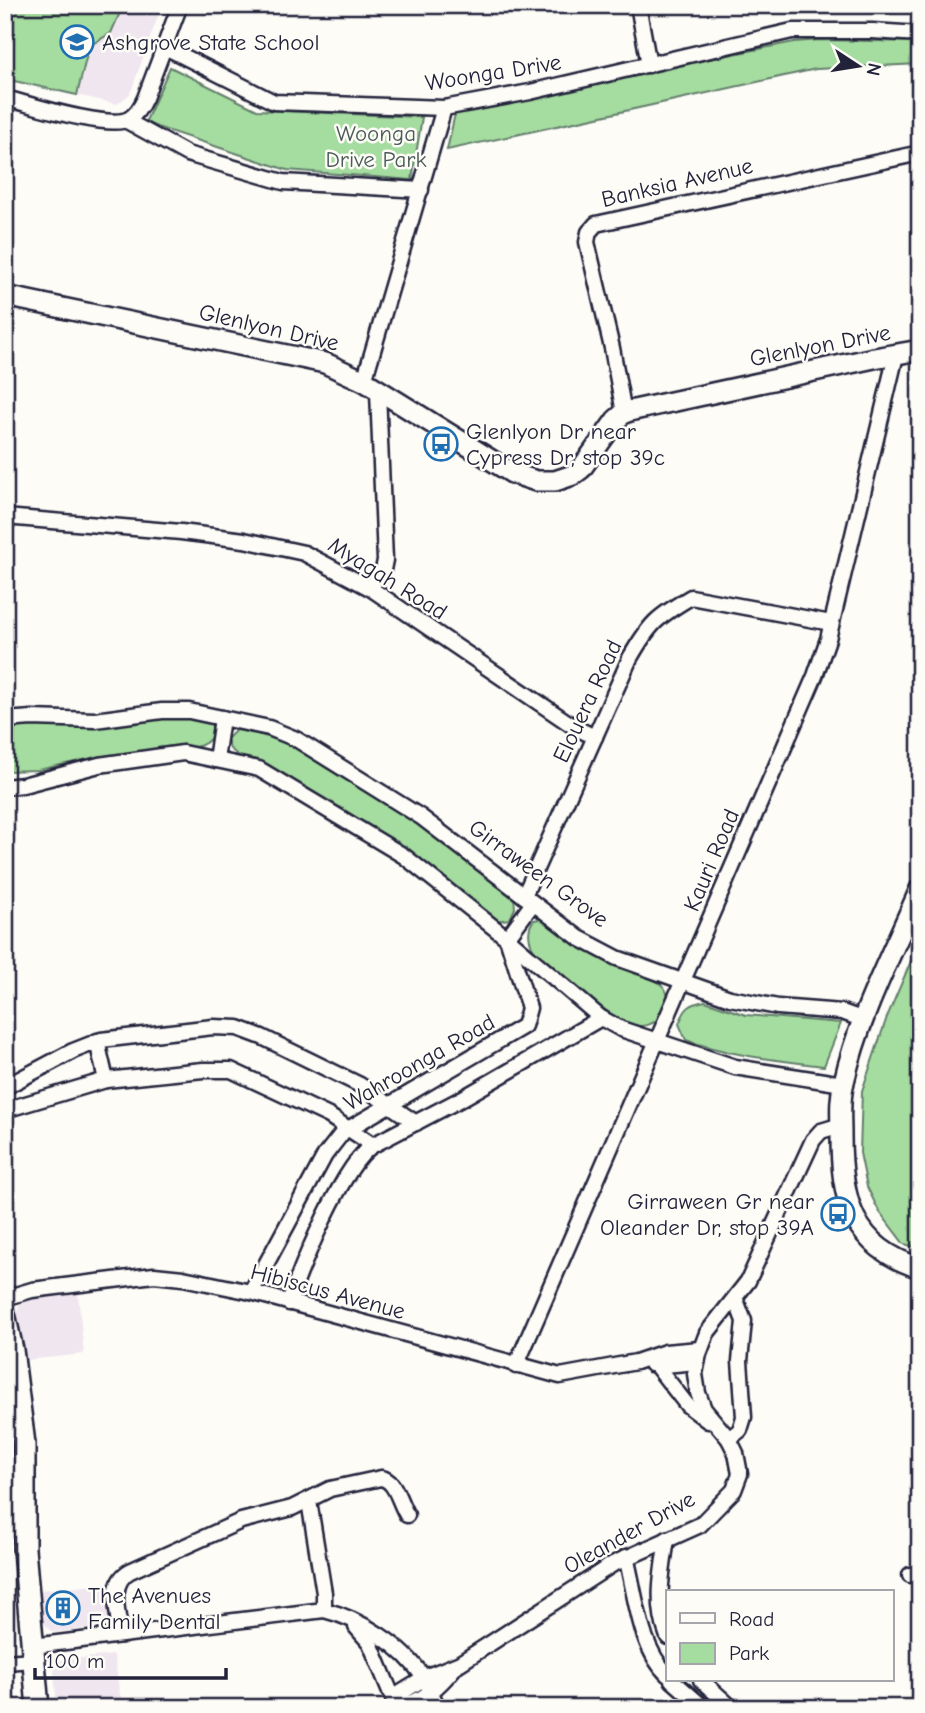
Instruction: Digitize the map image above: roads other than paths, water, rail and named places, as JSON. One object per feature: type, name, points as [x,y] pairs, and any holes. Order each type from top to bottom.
[{"type":"main road","points":[[5,1318],[12,1401],[26,1459],[24,1549],[38,1708]]},
{"type":"street","points":[[5,98],[89,119],[113,123],[127,121],[138,111],[180,5]]},
{"type":"street","points":[[638,5],[649,65]]},
{"type":"street","name":"Woonga Drive","points":[[165,47],[274,102],[443,108],[530,92],[792,31],[920,34]]},
{"type":"street","points":[[370,589],[383,570],[385,560],[371,386],[443,108]]},
{"type":"street","points":[[127,121],[187,154],[283,182],[421,190]]},
{"type":"street","name":"Banksia Avenue","points":[[624,413],[587,242],[589,232],[596,224],[920,153]]},
{"type":"street","name":"Glenlyon Drive","points":[[5,296],[307,358],[339,368],[512,473],[544,482],[564,478],[581,469],[609,429],[624,413],[642,407],[920,350]]},
{"type":"street","name":"Kauri Road","points":[[516,1366],[798,718],[819,664],[896,355]]},
{"type":"street","name":"Myagah Road","points":[[5,517],[107,524],[244,540],[303,553],[370,589],[576,729],[594,737]]},
{"type":"street","name":"Elouera Road","points":[[507,938],[529,900],[594,737],[630,658],[644,633],[660,616],[691,597],[831,624]]},
{"type":"street","name":"Girraween Grove","points":[[5,720],[95,720],[162,711],[189,711],[269,728],[296,739],[421,817],[579,938],[617,958],[730,998],[778,1007],[842,1012],[864,1020]]},
{"type":"street","points":[[216,760],[222,718]]},
{"type":"street","points":[[5,787],[23,785],[99,765],[183,753],[258,769],[404,856],[507,938],[600,1018],[621,1029],[735,1067],[843,1084]]},
{"type":"street","points":[[920,889],[864,1020],[843,1084],[840,1109],[842,1179],[851,1209],[862,1232],[881,1251],[920,1268]]},
{"type":"street","name":"Wahroonga Road","points":[[251,1292],[325,1155],[349,1128],[524,1026],[529,1008],[507,938]]},
{"type":"street","points":[[289,1303],[299,1271],[358,1157],[373,1145],[600,1018]]},
{"type":"street","points":[[5,1087],[97,1041],[213,1027],[238,1028],[360,1084],[416,1123]]},
{"type":"street","points":[[97,1041],[106,1080]]},
{"type":"street","points":[[7,1108],[106,1080],[203,1070],[231,1070],[318,1111],[373,1145]]},
{"type":"street","points":[[699,1355],[715,1322],[736,1300],[754,1271],[813,1140],[821,1131],[841,1125]]},
{"type":"street","name":"Hibiscus Avenue","points":[[5,1298],[32,1290],[154,1275],[251,1292],[560,1376],[636,1362],[670,1351],[699,1355]]},
{"type":"street","points":[[655,1364],[687,1405],[725,1434],[740,1430],[744,1414],[740,1361],[744,1321],[736,1300]]},
{"type":"street","name":"Hibiscus Avenue","points":[[636,1362],[655,1364],[699,1355]]},
{"type":"street","name":"Oleander Drive","points":[[351,1621],[370,1643],[396,1703],[411,1704],[427,1685],[574,1588],[626,1557],[700,1525],[736,1488],[740,1471],[736,1453],[700,1400],[695,1380],[699,1355]]},
{"type":"street","points":[[121,1635],[116,1589],[120,1578],[226,1527],[292,1508],[330,1489],[385,1478],[392,1483],[407,1515]]},
{"type":"street","points":[[309,1501],[324,1593],[324,1610]]},
{"type":"street","points":[[666,1630],[660,1608],[660,1586],[667,1539]]},
{"type":"street","points":[[626,1557],[648,1646],[660,1668],[666,1673]]},
{"type":"street","name":"Oleander Drive","points":[[5,1662],[33,1653],[121,1635],[324,1610],[351,1621],[398,1647],[427,1685]]},
{"type":"street","points":[[674,1682],[704,1708]]},
{"type":"street","points":[[703,1682],[732,1708]]},
{"type":"street","points":[[427,1685],[439,1708]]},
{"type":"place","name":"Ashgrove State School","points":[[77,42]]},
{"type":"place","name":"Glenlyon Dr near Cypress Dr, stop 39c","points":[[441,444]]},
{"type":"place","name":"Girraween Gr near Oleander Dr, stop 39A","points":[[838,1214]]},
{"type":"place","name":"The Avenues Family Dental","points":[[63,1608]]},
{"type":"park label","name":"Woonga Drive Park","points":[[376,146]]}]
